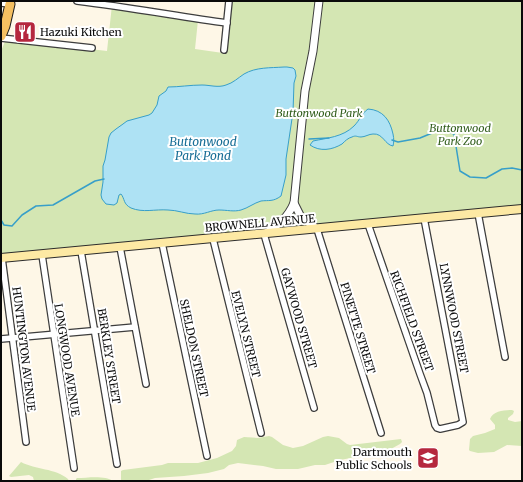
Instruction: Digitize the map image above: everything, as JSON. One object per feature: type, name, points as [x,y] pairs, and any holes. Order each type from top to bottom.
[{"type":"main road","points":[[1,18],[7,3]]},
{"type":"main road","points":[[1,37],[5,26],[7,3]]},
{"type":"main road","name":"BROWNELL AVENUE","points":[[2,258],[522,209]]},
{"type":"street","points":[[77,1],[112,5],[198,20],[227,23]]},
{"type":"street","points":[[224,50],[229,1]]},
{"type":"street","points":[[264,234],[277,226],[284,219],[294,203],[305,91],[313,51],[319,1]]},
{"type":"street","points":[[1,37],[92,48]]},
{"type":"street","points":[[294,203],[298,213],[316,229]]},
{"type":"street","points":[[478,213],[505,357]]},
{"type":"street","name":"LYNNWOOD STREET","points":[[424,218],[463,422],[458,426],[440,429],[434,425]]},
{"type":"street","name":"RICHFIELD STREET","points":[[368,224],[427,393],[434,425]]},
{"type":"street","name":"PINETTE STREET","points":[[316,229],[380,433]]},
{"type":"street","name":"GAYWOOD STREET","points":[[264,234],[314,408]]},
{"type":"street","name":"EVELYN STREET","points":[[212,239],[261,433]]},
{"type":"street","name":"SHELDON STREET","points":[[162,243],[207,456]]},
{"type":"street","points":[[120,247],[146,384]]},
{"type":"street","name":"BERKLEY STREET","points":[[81,251],[117,464]]},
{"type":"street","name":"LONGWOOD AVENUE","points":[[42,255],[74,468]]},
{"type":"street","name":"HUNTINGTON AVENUE","points":[[2,258],[26,442]]},
{"type":"street","points":[[1,339],[135,327]]},
{"type":"green space","name":"Buttonwood Park","points":[[231,1],[522,1],[522,206],[1,255],[1,51],[6,39],[107,51],[112,5],[198,20],[195,49],[223,53]]},
{"type":"green space","points":[[502,411],[514,411],[513,414],[508,418],[508,420],[515,422],[522,421],[522,446],[507,445],[494,452],[478,453],[469,450],[470,439],[473,436],[495,429],[495,425],[490,419],[491,416]]},
{"type":"green space","points":[[269,436],[283,445],[293,448],[303,446],[328,436],[339,438],[350,445],[401,439],[402,442],[391,449],[340,460],[325,465],[315,465],[298,469],[276,469],[238,463],[229,465],[224,469],[208,473],[155,478],[146,481],[121,480],[121,471],[123,470],[168,463],[198,463],[217,458],[232,451],[236,446],[237,440],[244,437],[258,438]]},
{"type":"green space","points":[[21,462],[63,475],[69,481],[34,481],[33,477],[29,475],[9,476]]},
{"type":"green space","points":[[101,477],[113,481],[76,481],[77,478]]},
{"type":"water","name":"Buttonwood Park Pond","points":[[287,67],[295,70],[296,76],[294,83],[293,112],[286,159],[286,175],[281,196],[273,200],[258,202],[241,210],[216,210],[198,214],[171,210],[145,211],[131,208],[125,203],[121,194],[119,195],[117,203],[114,205],[106,204],[102,199],[103,166],[111,133],[127,121],[152,113],[157,105],[159,96],[166,91],[168,87],[198,85],[223,86],[253,70]]},
{"type":"water","points":[[368,109],[378,111],[388,120],[393,134],[393,146],[388,144],[382,137],[376,134],[370,134],[362,137],[353,136],[342,144],[330,149],[318,149],[310,145],[313,141],[335,136],[350,130]]},
{"type":"waterway","points":[[392,140],[398,142],[420,138],[437,131],[444,130],[454,134],[460,171],[470,177],[486,178],[502,169],[512,168],[522,170]]},
{"type":"waterway","points":[[309,139],[329,138]]},
{"type":"waterway","points":[[1,220],[4,225],[12,226],[22,215],[36,206],[53,205],[95,181],[104,179]]},
{"type":"place","name":"Hazuki Kitchen","points":[[25,32]]},
{"type":"place","name":"Dartmouth Public Schools","points":[[428,458]]},
{"type":"park label","name":"Buttonwood Park Zoo","points":[[460,134]]}]
